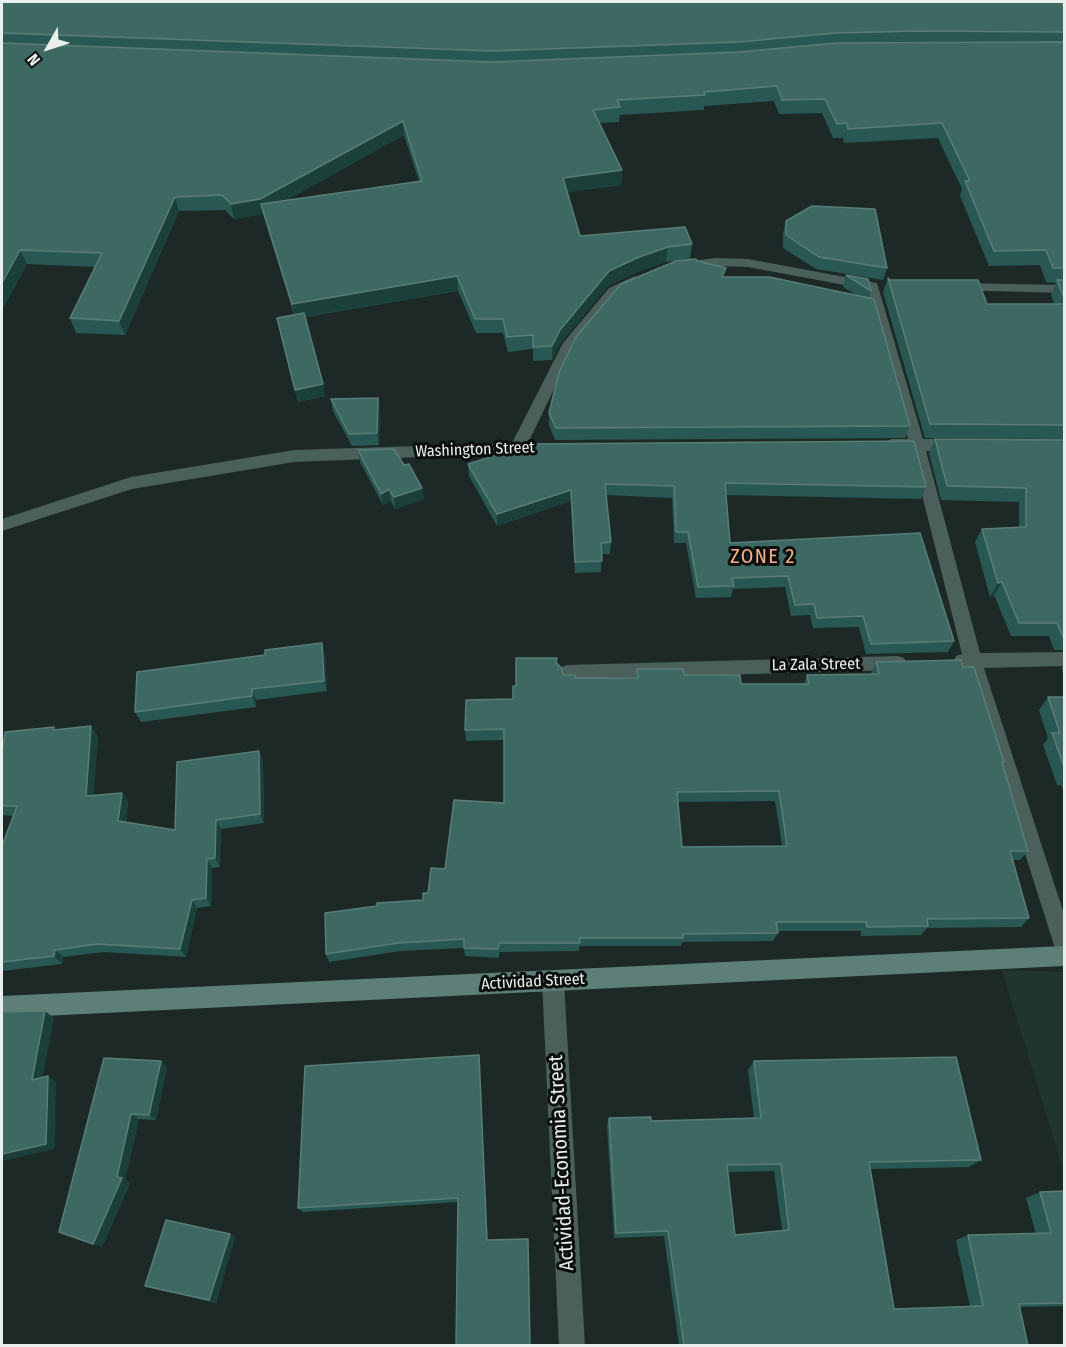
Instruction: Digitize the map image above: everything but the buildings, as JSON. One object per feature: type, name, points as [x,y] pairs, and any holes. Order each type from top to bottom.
[{"type":"street","points":[[672,267],[716,262],[748,263],[878,286],[973,661],[1065,945]]},
{"type":"street","points":[[518,448],[568,346],[614,291],[652,273]]},
{"type":"street","points":[[940,287],[1065,289]]},
{"type":"street","points":[[882,445],[974,445]]},
{"type":"street","name":"Washington Street","points":[[2,525],[131,483],[294,456],[565,447]]},
{"type":"street","points":[[950,662],[1065,659]]},
{"type":"street","name":"La Zala Street","points":[[567,672],[914,663]]},
{"type":"street","name":"Actividad Street","points":[[2,1007],[1065,956]]},
{"type":"street","name":"Actividad-Economia Street","points":[[553,981],[572,1346]]},
{"type":"shaded area","points":[[1002,970],[1064,972],[1064,1172]]},
{"type":"district","name":"ZONE 2","points":[[763,557]]}]
